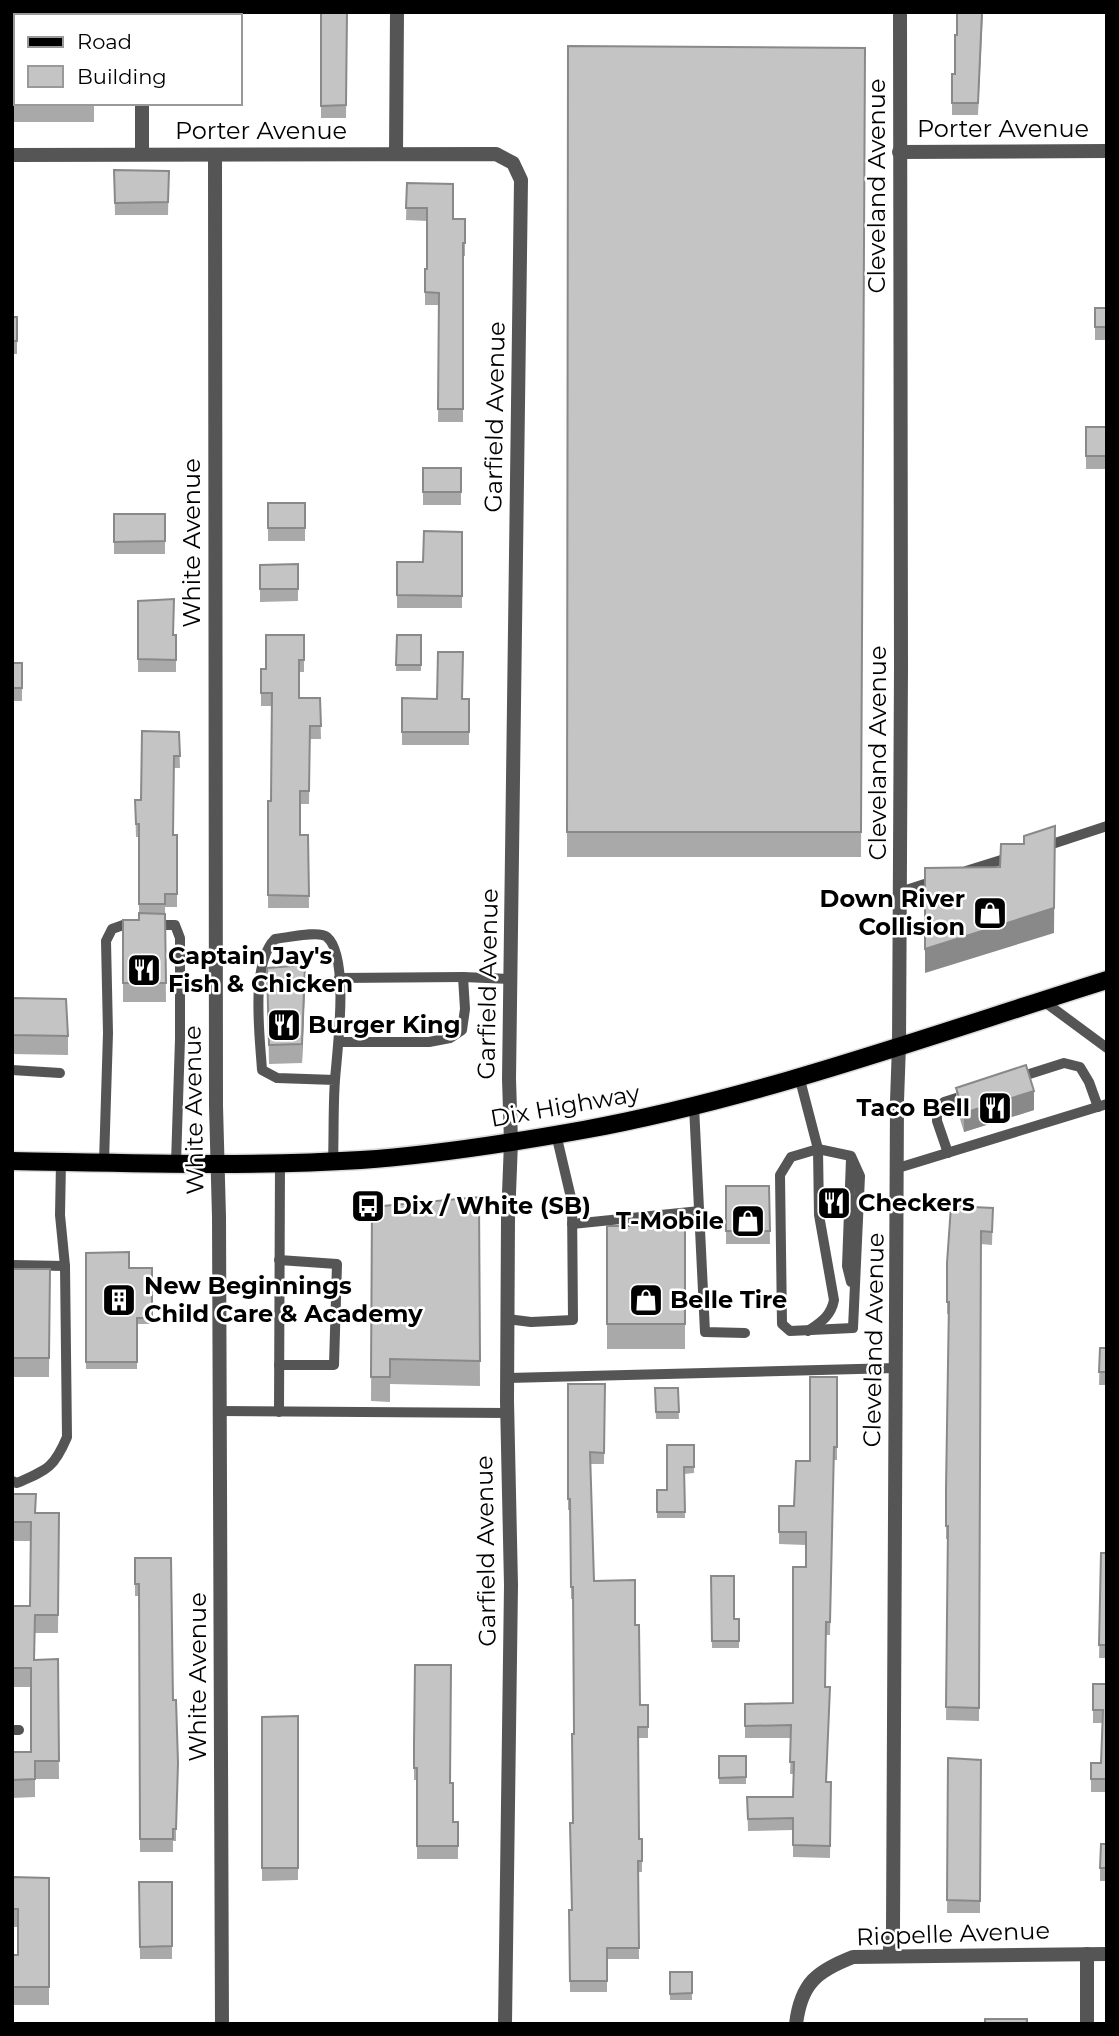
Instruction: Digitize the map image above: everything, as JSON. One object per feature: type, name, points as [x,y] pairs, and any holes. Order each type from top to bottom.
[{"type":"main road","name":"Dix Highway","points":[[12,1161],[217,1163],[361,1160],[556,1135],[694,1106],[1107,980]]},
{"type":"street","points":[[396,153],[397,12]]},
{"type":"street","name":"Cleveland Avenue","points":[[889,1955],[894,1929],[900,892],[900,12]]},
{"type":"street","points":[[142,105],[142,154]]},
{"type":"street","name":"Porter Avenue","points":[[900,152],[1107,151]]},
{"type":"street","name":"Porter Avenue","points":[[12,155],[496,153],[508,159]]},
{"type":"street","name":"White Avenue","points":[[215,155],[222,2024]]},
{"type":"street","name":"Garfield Avenue","points":[[505,2024],[511,1585],[507,1413],[511,1142],[509,1079],[521,180],[508,159]]},
{"type":"street","points":[[1087,1954],[1087,2024]]},
{"type":"street","name":"Riopelle Avenue","points":[[796,2024],[803,1994],[823,1969],[853,1957],[1107,1954]]},
{"type":"lane","points":[[900,892],[1107,826]]},
{"type":"lane","points":[[104,1162],[108,1033],[106,941],[112,929],[125,924],[174,925],[180,938],[176,1163]]},
{"type":"lane","points":[[333,1160],[335,1080],[342,1003],[336,955],[329,938],[320,934],[275,939],[261,963],[262,1070],[277,1078],[335,1080]]},
{"type":"lane","points":[[339,1042],[429,1042],[450,1038],[462,1030],[465,1009],[463,977]]},
{"type":"lane","points":[[338,978],[511,979]]},
{"type":"lane","points":[[1042,1000],[1107,1048]]},
{"type":"lane","points":[[898,1168],[1102,1105],[1080,1067],[1064,1063],[1004,1082]]},
{"type":"lane","points":[[12,1070],[60,1073]]},
{"type":"lane","points":[[799,1076],[818,1149],[819,1215],[834,1300],[832,1310],[827,1316],[808,1331]]},
{"type":"lane","points":[[948,1153],[937,1121],[937,1109],[944,1102],[980,1090]]},
{"type":"lane","points":[[694,1106],[705,1332],[745,1333]]},
{"type":"lane","points":[[508,1319],[531,1322],[573,1320],[572,1202],[556,1135]]},
{"type":"lane","points":[[818,1149],[851,1156],[860,1176],[853,1328],[790,1331],[782,1324],[780,1175],[791,1157],[818,1149]]},
{"type":"lane","points":[[12,1480],[17,1483],[44,1472],[58,1459],[66,1437],[65,1266],[60,1215],[61,1162]]},
{"type":"lane","points":[[279,1412],[280,1162]]},
{"type":"lane","points":[[572,1224],[700,1211]]},
{"type":"lane","points":[[279,1260],[337,1264],[334,1366],[279,1366]]},
{"type":"lane","points":[[12,1265],[65,1266]]},
{"type":"lane","points":[[507,1378],[896,1368]]},
{"type":"lane","points":[[220,1411],[507,1413]]},
{"type":"building","points":[[12,12],[20,12],[14,14],[12,103]]},
{"type":"building","points":[[321,12],[347,12],[346,105],[321,106]]},
{"type":"building","points":[[957,12],[982,12],[978,103],[952,103]]},
{"type":"building","points":[[568,46],[865,48],[861,832],[567,832]]},
{"type":"building","points":[[114,170],[169,171],[168,202],[115,203]]},
{"type":"building","points":[[407,183],[453,184],[453,219],[465,219],[463,409],[438,409],[439,293],[425,292],[427,208],[406,208]]},
{"type":"building","points":[[1095,308],[1107,308],[1107,327],[1095,327]]},
{"type":"building","points":[[12,317],[17,317],[17,341],[12,341]]},
{"type":"building","points":[[1086,427],[1107,427],[1107,456],[1086,456]]},
{"type":"building","points":[[423,468],[461,468],[461,492],[423,492]]},
{"type":"building","points":[[268,503],[305,503],[305,528],[268,528]]},
{"type":"building","points":[[114,514],[165,514],[165,541],[114,542]]},
{"type":"building","points":[[424,531],[462,532],[462,596],[397,595],[397,562],[423,562]]},
{"type":"building","points":[[298,564],[298,589],[260,589],[260,565]]},
{"type":"building","points":[[174,599],[173,635],[176,635],[176,660],[138,659],[138,601]]},
{"type":"building","points":[[266,635],[304,635],[304,660],[299,660],[299,698],[320,698],[321,726],[310,726],[309,791],[300,791],[300,835],[308,835],[309,896],[268,895],[272,693],[261,693],[261,669],[266,669]]},
{"type":"building","points":[[397,635],[421,635],[421,665],[396,665]]},
{"type":"building","points":[[438,652],[463,652],[462,699],[469,699],[469,732],[402,732],[402,698],[437,699]]},
{"type":"building","points":[[12,663],[22,663],[22,688],[12,688]]},
{"type":"building","points":[[142,731],[179,732],[180,756],[174,756],[173,835],[177,835],[177,894],[165,894],[165,904],[139,904],[139,824],[136,824],[135,800],[141,800]]},
{"type":"building","name":"Down River Collision","points":[[1055,826],[1054,908],[925,949],[925,868],[1000,867],[1001,844],[1024,844],[1024,836]]},
{"type":"building","name":"Captain Jay's Fish & Chicken","points":[[139,913],[165,914],[166,983],[123,983],[123,920],[139,920]]},
{"type":"building","name":"Burger King","points":[[305,965],[302,1044],[269,1045],[267,968]]},
{"type":"building","points":[[12,998],[66,999],[68,1036],[12,1035]]},
{"type":"building","points":[[1026,1065],[1034,1091],[964,1113],[956,1088]]},
{"type":"building","name":"T-Mobile","points":[[726,1186],[769,1186],[770,1231],[726,1231]]},
{"type":"building","points":[[479,1197],[480,1361],[390,1359],[390,1377],[371,1377],[372,1207]]},
{"type":"building","points":[[951,1206],[993,1208],[992,1232],[981,1231],[979,1708],[946,1707],[947,1263]]},
{"type":"building","name":"Belle Tire","points":[[607,1226],[685,1226],[685,1324],[607,1324]]},
{"type":"building","name":"New Beginnings Child Care & Academy","points":[[129,1252],[129,1268],[152,1268],[152,1318],[137,1318],[137,1362],[86,1362],[86,1253]]},
{"type":"building","points":[[12,1269],[50,1269],[49,1358],[12,1358]]},
{"type":"building","points":[[1100,1348],[1107,1348],[1107,1372],[1099,1372]]},
{"type":"building","points":[[810,1377],[837,1377],[837,1447],[834,1447],[830,1622],[826,1622],[825,1687],[830,1687],[826,1782],[831,1782],[830,1846],[793,1845],[793,1818],[748,1819],[747,1797],[793,1797],[791,1725],[745,1726],[745,1704],[793,1703],[793,1567],[806,1567],[806,1532],[779,1532],[779,1506],[794,1506],[796,1461],[810,1461]]},
{"type":"building","points":[[568,1384],[605,1384],[604,1453],[590,1452],[594,1581],[635,1580],[635,1625],[639,1625],[640,1705],[648,1705],[648,1727],[638,1727],[639,1839],[642,1839],[642,1861],[638,1861],[639,1948],[607,1948],[607,1981],[570,1981],[570,1823],[573,1823],[574,1734]]},
{"type":"building","points":[[655,1388],[678,1388],[679,1412],[656,1412]]},
{"type":"building","points":[[667,1445],[694,1445],[694,1467],[684,1467],[685,1512],[657,1512],[657,1490],[667,1490]]},
{"type":"building","points":[[12,1494],[36,1494],[35,1513],[59,1513],[58,1615],[35,1615],[34,1660],[58,1659],[59,1761],[35,1761],[35,1779],[12,1780],[12,1752],[31,1752],[31,1668],[12,1668],[12,1606],[30,1606],[31,1522],[12,1522]]},
{"type":"building","points":[[1101,1553],[1107,1553],[1107,1645],[1099,1645]]},
{"type":"building","points":[[135,1558],[171,1558],[173,1700],[176,1700],[178,1763],[176,1829],[173,1829],[173,1839],[140,1839],[139,1584],[135,1584]]},
{"type":"building","points":[[711,1576],[734,1576],[734,1619],[739,1619],[739,1641],[712,1641]]},
{"type":"building","points":[[415,1665],[451,1665],[450,1783],[453,1783],[453,1822],[458,1822],[458,1846],[417,1846],[417,1768],[414,1768]]},
{"type":"building","points":[[1093,1684],[1107,1684],[1107,1779],[1091,1779],[1091,1763],[1101,1763],[1103,1710],[1093,1710]]},
{"type":"building","points":[[298,1716],[298,1868],[262,1868],[262,1717]]},
{"type":"building","points":[[719,1756],[746,1756],[746,1777],[719,1778]]},
{"type":"building","points":[[948,1758],[981,1760],[980,1901],[947,1900]]},
{"type":"building","points":[[1101,1844],[1107,1844],[1107,1868],[1100,1868]]},
{"type":"building","points":[[12,1877],[49,1878],[49,1987],[12,1987],[12,1955],[18,1955],[18,1909],[12,1909]]},
{"type":"building","points":[[139,1882],[172,1882],[172,1946],[140,1947]]},
{"type":"building","points":[[670,1972],[692,1972],[692,1993],[670,1994]]},
{"type":"building","points":[[985,2019],[1027,2019],[1027,2024],[985,2024]]},
{"type":"place","name":"Down River Collision","points":[[990,913]]},
{"type":"place","name":"Captain Jay's Fish & Chicken","points":[[144,970]]},
{"type":"place","name":"Burger King","points":[[284,1025]]},
{"type":"place","name":"Taco Bell","points":[[995,1108]]},
{"type":"place","name":"Checkers","points":[[834,1203]]},
{"type":"place","name":"Dix / White (SB)","points":[[368,1206]]},
{"type":"place","name":"T-Mobile","points":[[748,1221]]},
{"type":"place","name":"New Beginnings Child Care & Academy","points":[[119,1300]]},
{"type":"place","name":"Belle Tire","points":[[646,1300]]}]
